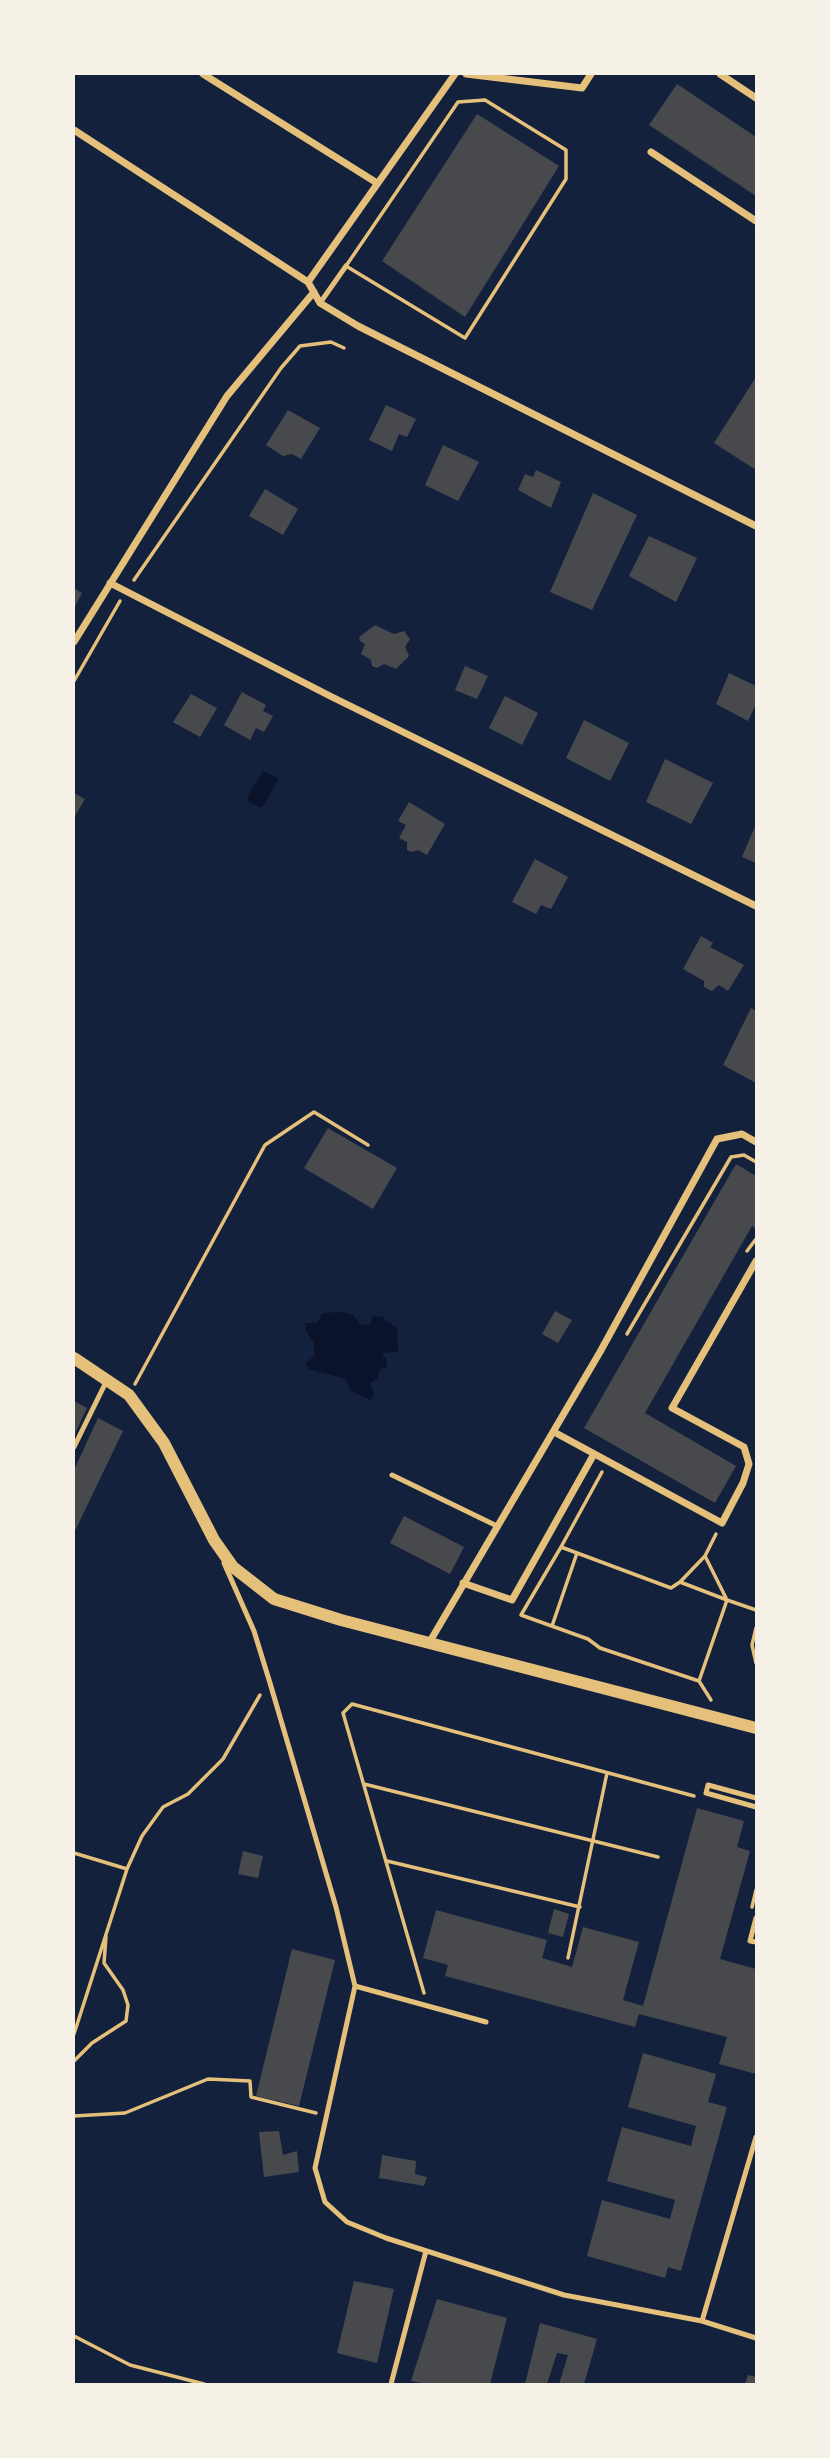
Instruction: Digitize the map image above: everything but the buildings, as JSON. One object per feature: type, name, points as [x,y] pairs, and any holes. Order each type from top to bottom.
[{"type":"street","points":[[203,74],[377,183]]},
{"type":"street","points":[[307,282],[454,74]]},
{"type":"street","points":[[466,74],[582,88],[591,74]]},
{"type":"street","points":[[720,74],[757,97]]},
{"type":"street","points":[[74,130],[307,282],[320,303],[358,326],[757,526]]},
{"type":"street","points":[[651,152],[757,221]]},
{"type":"street","points":[[74,642],[228,396],[314,292]]},
{"type":"street","points":[[110,583],[330,696],[757,906]]},
{"type":"street","points":[[429,1643],[554,1432],[716,1139],[742,1134],[757,1142]]},
{"type":"street","points":[[554,1432],[722,1523],[743,1483],[749,1464],[744,1447],[672,1408],[757,1261]]},
{"type":"street","points":[[74,1358],[129,1395],[164,1443],[214,1540],[233,1567],[274,1599],[429,1643],[757,1728]]},
{"type":"street","points":[[463,1583],[512,1600],[594,1454]]},
{"type":"lane","points":[[320,303],[346,266]]},
{"type":"lane","points":[[74,1447],[108,1379]]},
{"type":"lane","points":[[392,1475],[497,1526]]},
{"type":"lane","points":[[214,1540],[254,1631],[332,1894],[355,1986],[315,2168],[326,2202],[347,2222],[564,2295],[702,2321],[757,2338]]},
{"type":"lane","points":[[757,1798],[708,1785],[706,1793],[757,1807]]},
{"type":"lane","points":[[757,1918],[750,1941],[757,1942]]},
{"type":"lane","points":[[355,1986],[486,2022]]},
{"type":"lane","points":[[702,2321],[757,2137]]},
{"type":"lane","points":[[391,2385],[426,2250]]},
{"type":"path","points":[[485,100],[566,150],[566,179],[465,338],[346,266],[458,102],[485,100]]},
{"type":"path","points":[[74,681],[126,592],[294,353],[300,346],[331,342],[344,348]]},
{"type":"path","points":[[129,1395],[265,1145],[314,1112],[368,1145]]},
{"type":"path","points":[[626,1335],[731,1157],[744,1155],[757,1162]]},
{"type":"path","points":[[742,1261],[757,1239]]},
{"type":"path","points":[[608,1461],[521,1615],[589,1639],[600,1648],[699,1681],[715,1706]]},
{"type":"path","points":[[561,1547],[671,1588],[705,1556],[722,1523]]},
{"type":"path","points":[[552,1626],[577,1553]]},
{"type":"path","points":[[699,1681],[727,1600],[705,1556]]},
{"type":"path","points":[[680,1582],[757,1610]]},
{"type":"path","points":[[757,1628],[752,1645],[757,1663]]},
{"type":"path","points":[[74,2034],[127,1869],[142,1836],[163,1807],[188,1794],[223,1759],[254,1703],[270,1683]]},
{"type":"path","points":[[427,2005],[343,1713],[352,1704],[697,1797]]},
{"type":"path","points":[[568,1958],[607,1773]]},
{"type":"path","points":[[364,1784],[659,1857]]},
{"type":"path","points":[[74,1853],[127,1869]]},
{"type":"path","points":[[387,1861],[580,1907]]},
{"type":"path","points":[[74,2061],[92,2043],[126,2021],[128,2005],[123,1990],[104,1964],[106,1931]]},
{"type":"path","points":[[74,2116],[125,2113],[208,2079],[250,2081],[251,2097],[325,2115]]},
{"type":"path","points":[[74,2336],[130,2365],[204,2385]]},
{"type":"water","points":[[263,771],[279,778],[262,808],[249,802],[247,797]]},
{"type":"water","points":[[340,1312],[353,1315],[361,1325],[371,1324],[372,1317],[381,1316],[397,1328],[398,1352],[382,1353],[387,1361],[387,1368],[380,1369],[378,1378],[370,1383],[374,1392],[371,1400],[351,1391],[346,1379],[308,1369],[306,1363],[314,1356],[314,1343],[305,1330],[306,1323],[317,1323],[322,1313]]}]
